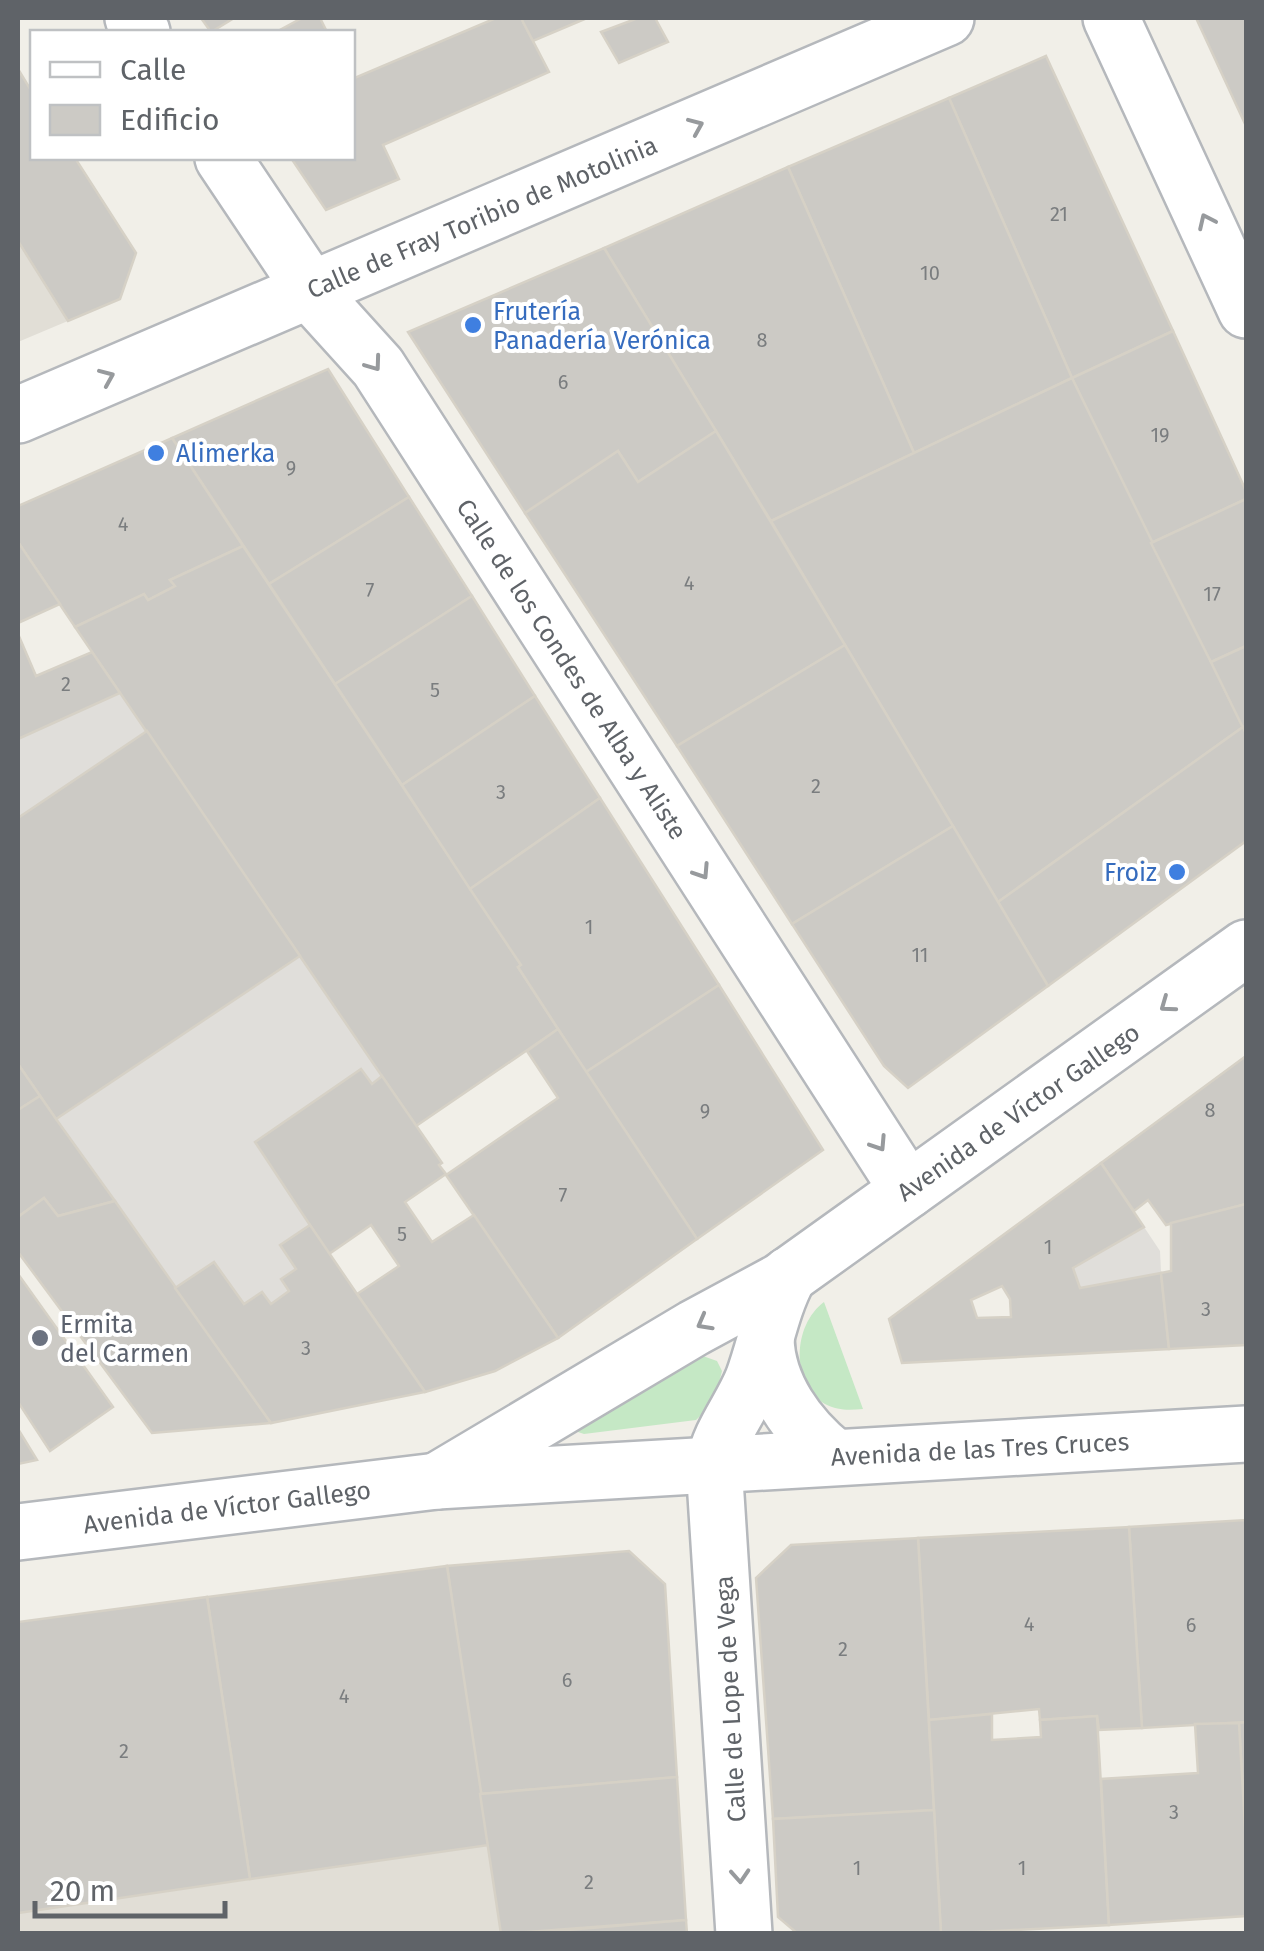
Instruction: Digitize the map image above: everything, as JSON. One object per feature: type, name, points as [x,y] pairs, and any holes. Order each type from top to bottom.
[{"type":"street","name":"Calle de Fray Toribio de Motolinia","points":[[18,415],[946,18]]},
{"type":"street","points":[[1112,18],[1246,310]]},
{"type":"street","name":"Calle de los Condes de Alba y Aliste","points":[[224,160],[311,290],[378,367],[908,1190]]},
{"type":"street","name":"Avenida de Víctor Gallego","points":[[438,1481],[789,1276],[1246,948]]},
{"type":"street","points":[[714,1464],[718,1445],[748,1391],[773,1306],[789,1276]]},
{"type":"street","points":[[766,1338],[775,1383],[789,1409],[814,1442],[834,1457]]},
{"type":"street","name":"Avenida de las Tres Cruces","points":[[714,1464],[1246,1434]]},
{"type":"street","name":"Avenida de Víctor Gallego","points":[[18,1532],[438,1481],[714,1464]]},
{"type":"street","name":"Calle de Lope de Vega","points":[[714,1464],[744,1934]]},
{"type":"shaded area","points":[[18,69],[30,89],[30,160],[76,160],[136,253],[120,299],[18,342]]},
{"type":"shaded area","points":[[120,693],[147,731],[18,818],[18,739]]},
{"type":"shaded area","points":[[300,956],[382,1076],[372,1084],[361,1069],[256,1141],[310,1225],[280,1245],[296,1269],[282,1279],[289,1291],[271,1304],[262,1293],[244,1304],[175,1288],[56,1119]]},
{"type":"shaded area","points":[[1144,1227],[1160,1251],[1161,1273],[1080,1288],[1073,1268]]},
{"type":"shaded area","points":[[489,1845],[501,1933],[18,1934],[18,1913]]},
{"type":"green space","points":[[824,1302],[863,1409],[844,1410],[825,1404],[814,1395],[801,1369],[801,1339],[814,1312]]},
{"type":"green space","points":[[700,1355],[717,1361],[722,1371],[714,1403],[696,1420],[584,1434],[575,1431],[575,1427]]},
{"type":"building","points":[[201,18],[234,18],[214,30],[210,30]]},
{"type":"building","points":[[302,18],[320,18],[326,30],[280,30]]},
{"type":"building","points":[[496,18],[521,18],[549,72],[383,145],[399,179],[326,210],[292,160],[355,160],[355,78]]},
{"type":"building","points":[[521,18],[587,18],[533,41]]},
{"type":"building","points":[[638,18],[655,18],[668,42],[619,63],[601,32]]},
{"type":"building","points":[[1246,18],[1246,126],[1197,20]]},
{"type":"building","points":[[1046,56],[1173,331],[1072,378],[949,98]]},
{"type":"building","points":[[18,69],[30,89],[30,160],[76,160],[136,253],[120,299],[68,321],[18,241]]},
{"type":"building","points":[[949,98],[1072,378],[914,453],[788,167]]},
{"type":"building","points":[[788,167],[914,453],[771,521],[604,248]]},
{"type":"building","points":[[604,248],[716,431],[638,482],[618,451],[525,513],[408,332]]},
{"type":"building","points":[[1173,331],[1246,491],[1246,499],[1151,543],[1072,378]]},
{"type":"building","points":[[328,369],[409,497],[269,584],[172,438]]},
{"type":"building","points":[[1072,378],[1243,727],[998,902],[771,521]]},
{"type":"building","points":[[716,431],[845,645],[677,746],[525,513],[618,451],[638,482]]},
{"type":"building","points":[[172,438],[243,546],[170,580],[175,586],[148,600],[144,594],[75,627],[18,542],[18,506]]},
{"type":"building","points":[[409,497],[472,596],[335,684],[269,584]]},
{"type":"building","points":[[1246,499],[1246,646],[1211,662],[1151,543]]},
{"type":"building","points":[[18,542],[60,604],[18,623]]},
{"type":"building","points":[[243,546],[521,965],[518,967],[558,1029],[416,1126],[75,627],[144,594],[148,600],[175,586],[170,580]]},
{"type":"building","points":[[472,596],[535,696],[402,785],[335,684]]},
{"type":"building","points":[[18,634],[36,676],[92,652],[120,693],[18,739]]},
{"type":"building","points":[[845,645],[953,826],[792,924],[677,746]]},
{"type":"building","points":[[1246,646],[1246,734],[1211,662]]},
{"type":"building","points":[[535,696],[600,798],[470,889],[402,785]]},
{"type":"building","points":[[1243,727],[1246,841],[1048,986],[998,902]]},
{"type":"building","points":[[147,731],[300,956],[56,1119],[18,1064],[18,818]]},
{"type":"building","points":[[600,798],[719,985],[586,1072],[470,889]]},
{"type":"building","points":[[953,826],[1048,986],[908,1088],[884,1066],[792,924]]},
{"type":"building","points":[[719,985],[823,1150],[697,1239],[586,1072]]},
{"type":"building","points":[[558,1029],[697,1239],[558,1338],[446,1175],[558,1098],[527,1051]]},
{"type":"building","points":[[1246,1056],[1246,1204],[1166,1225],[1148,1200],[1134,1211],[1101,1163]]},
{"type":"building","points":[[18,1064],[40,1096],[18,1110]]},
{"type":"building","points":[[361,1069],[372,1084],[382,1076],[442,1163],[439,1165],[446,1174],[405,1202],[432,1242],[474,1215],[558,1338],[495,1371],[425,1392],[357,1294],[399,1266],[371,1225],[329,1254],[255,1142]]},
{"type":"building","points":[[40,1096],[115,1201],[58,1216],[44,1198],[18,1217],[18,1110]]},
{"type":"building","points":[[1101,1163],[1144,1227],[1073,1268],[1080,1288],[1161,1273],[1169,1349],[902,1363],[889,1319]],"holes":[[[1002,1286],[1010,1299],[1011,1317],[977,1318],[971,1300]]]},
{"type":"building","points":[[44,1198],[58,1216],[115,1201],[271,1423],[152,1433],[18,1252],[18,1217]]},
{"type":"building","points":[[1246,1204],[1246,1345],[1169,1349],[1161,1273],[1171,1271],[1171,1223]]},
{"type":"building","points":[[310,1225],[425,1392],[271,1423],[175,1288],[214,1262],[244,1304],[262,1292],[271,1304],[289,1291],[281,1279],[296,1269],[280,1245]]},
{"type":"building","name":"Ermita del Carmen","points":[[18,1274],[113,1407],[50,1451],[18,1402]]},
{"type":"building","points":[[18,1429],[37,1460],[18,1464]]},
{"type":"building","points":[[1246,1520],[1246,1722],[1142,1728],[1129,1527]]},
{"type":"building","points":[[1129,1527],[1142,1728],[1099,1730],[1097,1716],[1040,1720],[1039,1709],[929,1720],[918,1538]]},
{"type":"building","points":[[918,1538],[934,1810],[773,1819],[756,1578],[791,1545]]},
{"type":"building","points":[[629,1551],[665,1584],[677,1777],[480,1794],[447,1566]]},
{"type":"building","points":[[447,1566],[489,1845],[250,1879],[207,1597]]},
{"type":"building","points":[[207,1597],[250,1879],[18,1913],[18,1622]]},
{"type":"building","points":[[992,1714],[992,1740],[1041,1737],[1040,1720],[1097,1716],[1109,1925],[941,1934],[929,1720]]},
{"type":"building","points":[[1246,1722],[1246,1845],[1239,1723]]},
{"type":"building","points":[[1239,1723],[1246,1916],[1109,1925],[1101,1779],[1198,1773],[1195,1724]]},
{"type":"building","points":[[677,1777],[686,1920],[501,1934],[480,1794]]},
{"type":"building","points":[[934,1810],[941,1934],[798,1934],[778,1917],[773,1819]]},
{"type":"building","points":[[686,1920],[687,1934],[520,1934]]},
{"type":"place","name":"Frutería Panadería Verónica","points":[[473,325]]},
{"type":"place","name":"Alimerka","points":[[156,453]]},
{"type":"place","name":"Froiz","points":[[1177,872]]},
{"type":"place","name":"Ermita del Carmen","points":[[40,1338]]}]
